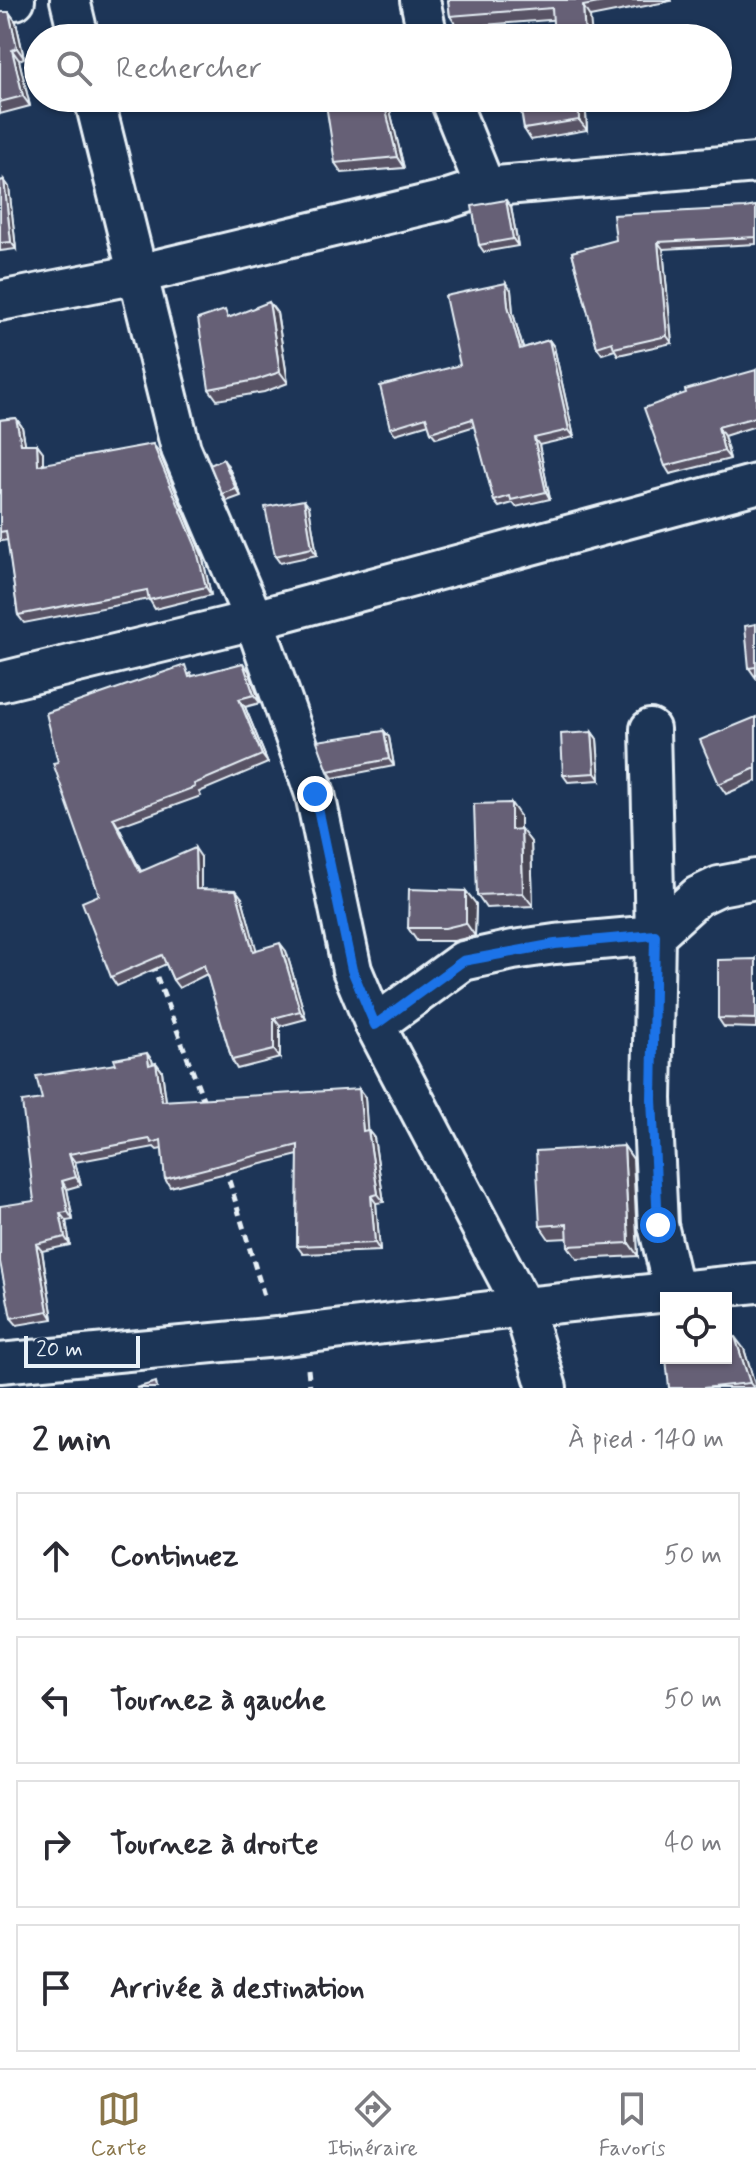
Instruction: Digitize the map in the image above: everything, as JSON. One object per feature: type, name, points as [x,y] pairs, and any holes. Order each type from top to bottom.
[{"type":"street","points":[[0,2],[15,0]]},
{"type":"street","points":[[70,0],[76,24]]},
{"type":"street","points":[[420,0],[425,24]]},
{"type":"street","points":[[98,112],[181,449],[254,620],[315,794],[352,970],[375,1025],[523,1307],[547,1388]]},
{"type":"street","points":[[455,112],[485,187]]},
{"type":"street","points":[[0,301],[138,274],[445,200],[485,187],[756,163]]},
{"type":"street","points":[[0,682],[254,620],[756,484]]},
{"type":"street","points":[[650,729],[655,935],[652,1099],[658,1225],[674,1292],[756,1283]]},
{"type":"street","points":[[375,1025],[463,961],[541,946],[655,935],[698,896],[719,886],[756,879]]},
{"type":"street","points":[[0,1363],[277,1337],[660,1293]]},
{"type":"path","points":[[148,952],[209,1115]]},
{"type":"path","points":[[222,1159],[277,1337]]},
{"type":"building","points":[[448,0],[614,0],[583,6],[584,24],[553,24],[552,8],[450,16]]},
{"type":"building","points":[[0,12],[9,12],[17,48],[12,50],[23,96],[0,102]]},
{"type":"building","points":[[327,112],[386,112],[397,157],[335,163]]},
{"type":"building","points":[[521,112],[579,112],[579,120],[524,129]]},
{"type":"building","points":[[4,180],[11,242],[0,243],[0,181]]},
{"type":"building","points":[[506,200],[513,239],[479,245],[472,206]]},
{"type":"building","points":[[756,206],[756,237],[658,242],[667,336],[614,348],[612,342],[597,347],[572,252],[616,240],[613,215]]},
{"type":"building","points":[[506,283],[508,306],[520,349],[549,340],[569,430],[534,438],[546,492],[494,501],[472,419],[431,432],[426,417],[390,428],[380,386],[460,365],[445,296]]},
{"type":"building","points":[[269,302],[280,372],[209,389],[198,319],[225,310],[228,318]]},
{"type":"building","points":[[756,370],[756,417],[718,427],[724,451],[665,466],[644,408],[686,393],[685,390]]},
{"type":"building","points":[[16,418],[21,444],[37,444],[38,465],[153,444],[196,547],[206,587],[149,600],[147,590],[18,615],[6,531],[0,532],[0,420]]},
{"type":"building","points":[[223,459],[236,489],[222,494],[210,465]]},
{"type":"building","points":[[304,500],[312,548],[275,556],[265,507]]},
{"type":"building","points":[[756,624],[756,667],[749,668],[745,626]]},
{"type":"building","points":[[243,663],[254,695],[239,699],[262,755],[194,784],[195,787],[113,818],[140,872],[195,848],[196,889],[236,890],[253,951],[280,943],[300,1011],[274,1018],[274,1050],[232,1060],[204,965],[173,980],[162,955],[111,977],[82,902],[99,895],[53,763],[58,762],[46,713],[185,665],[189,677]]},
{"type":"building","points":[[756,717],[756,768],[719,784],[700,740]]},
{"type":"building","points":[[384,731],[389,759],[328,771],[317,741]]},
{"type":"building","points":[[592,732],[595,773],[563,775],[561,734]]},
{"type":"building","points":[[511,803],[511,830],[521,829],[523,893],[477,895],[474,804]]},
{"type":"building","points":[[409,889],[466,891],[466,923],[445,928],[408,928]]},
{"type":"building","points":[[756,959],[756,1019],[718,1018],[718,960]]},
{"type":"building","points":[[147,1053],[149,1065],[156,1063],[162,1101],[359,1089],[363,1131],[368,1130],[378,1194],[371,1196],[375,1243],[297,1246],[298,1145],[165,1179],[161,1140],[151,1143],[150,1139],[69,1154],[76,1177],[62,1181],[68,1212],[60,1213],[65,1237],[36,1244],[48,1311],[11,1318],[0,1262],[0,1206],[34,1201],[22,1102],[42,1099],[36,1076],[116,1064],[114,1059]]},
{"type":"building","points":[[624,1146],[629,1243],[568,1246],[567,1224],[540,1226],[536,1151]]},
{"type":"building","points":[[735,1337],[750,1383],[669,1388],[667,1364],[732,1364],[732,1338]]},
{"type":"building","points":[[156,1382],[157,1388],[136,1388]]},
{"type":"route","points":[[315,794],[352,970],[375,1025],[463,961],[555,944],[655,935],[651,1048],[658,1225]]}]
